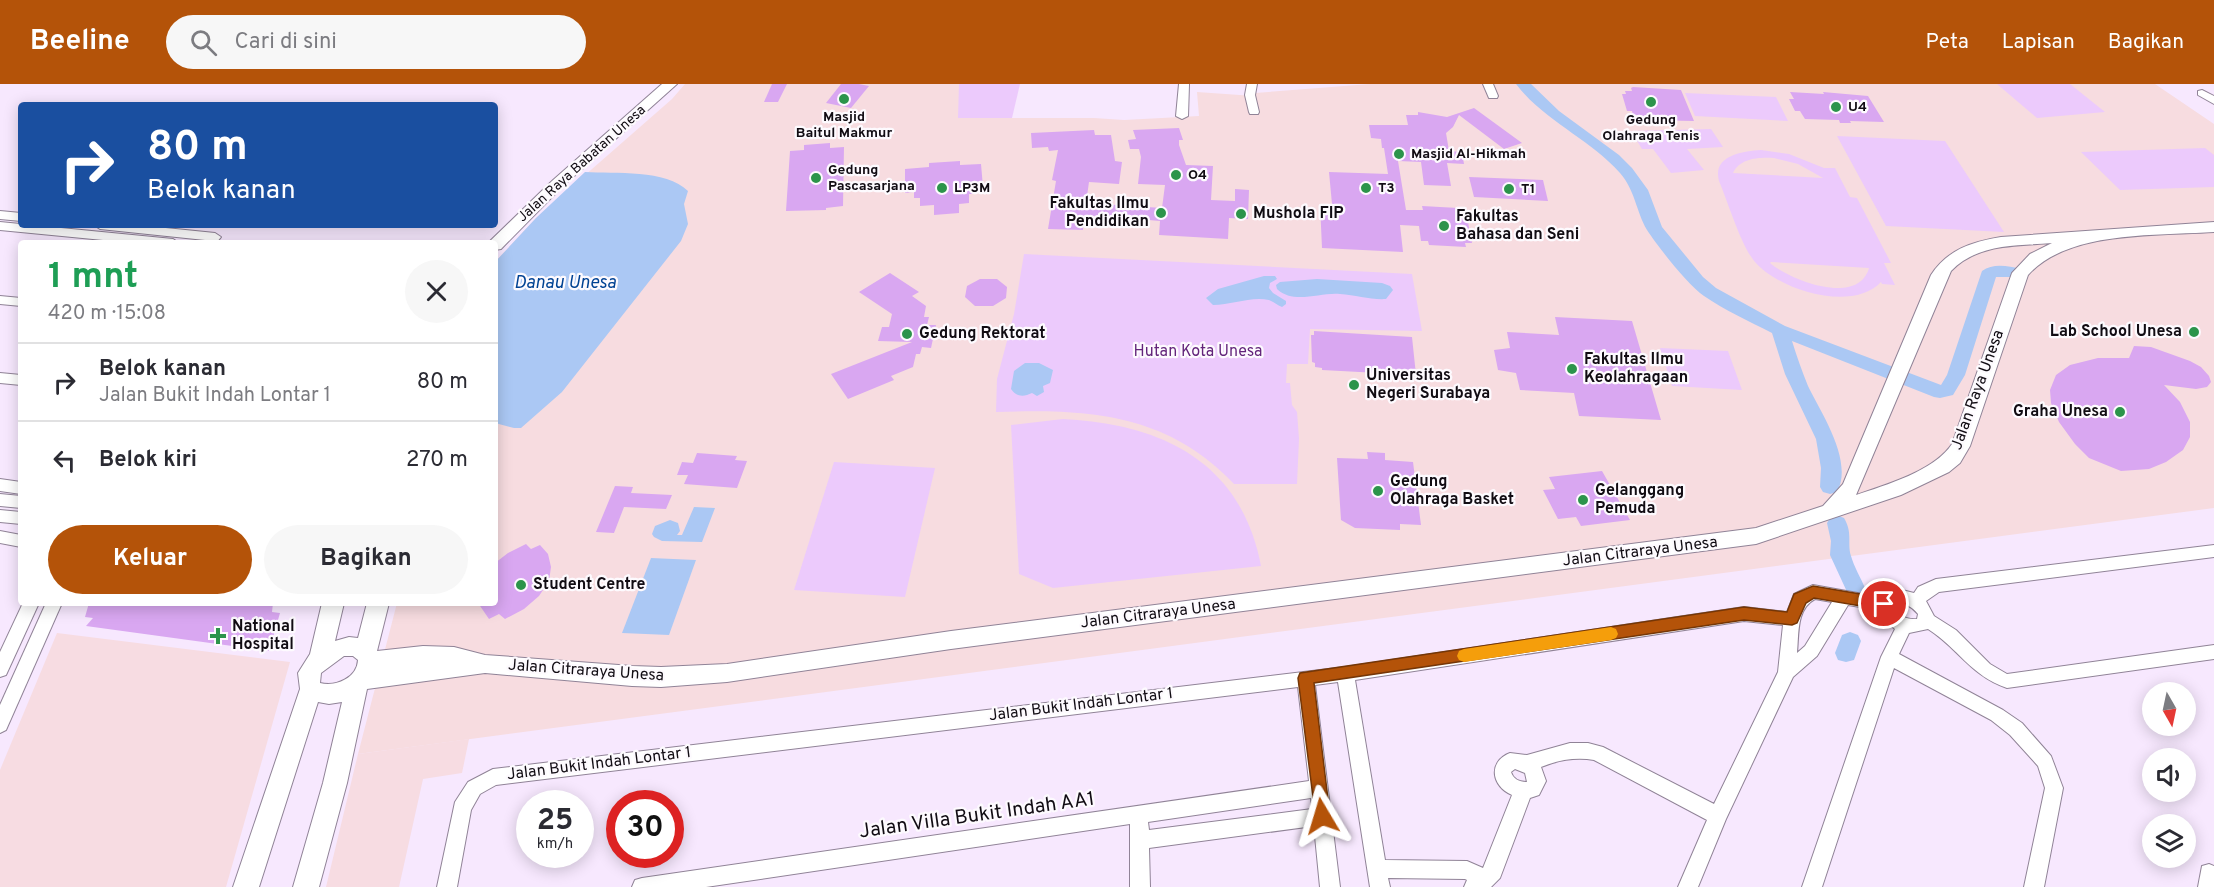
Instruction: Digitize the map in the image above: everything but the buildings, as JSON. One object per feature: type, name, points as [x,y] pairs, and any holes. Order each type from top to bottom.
[{"type":"main road","name":"Jalan Raya Babatan Unesa","points":[[498,242],[556,184],[670,84]]},
{"type":"main road","points":[[1827,513],[1851,488],[1939,275],[1946,264],[1967,249],[2001,242],[2214,227]]},
{"type":"main road","points":[[2001,242],[2020,248],[2033,258],[2049,249],[2096,237]]},
{"type":"main road","name":"Jalan Raya Unesa","points":[[1827,513],[1894,490],[1942,468],[1953,458],[1961,446],[2020,273],[2033,258]]},
{"type":"main road","points":[[1858,469],[1860,475],[1871,485],[1894,490]]},
{"type":"main road","name":"Jalan Citraraya Unesa","points":[[364,663],[485,664],[661,677],[727,673],[951,640],[1756,537],[1827,513]]},
{"type":"main road","points":[[246,887],[311,689],[308,678],[321,652],[332,606]]},
{"type":"main road","points":[[306,887],[335,783],[377,606]]},
{"type":"main road","points":[[321,652],[350,646],[364,663]]},
{"type":"main road","points":[[311,689],[323,695],[331,695],[364,663]]},
{"type":"street","points":[[1182,116],[1184,84]]},
{"type":"street","points":[[1252,84],[1250,95],[1254,112]]},
{"type":"street","points":[[1488,84],[1493,96]]},
{"type":"street","points":[[2202,93],[2214,101]]},
{"type":"street","points":[[0,215],[18,217]]},
{"type":"street","points":[[0,226],[18,228]]},
{"type":"street","points":[[20,228],[142,240]]},
{"type":"street","points":[[129,228],[215,237],[212,240]]},
{"type":"street","points":[[0,300],[18,302]]},
{"type":"street","points":[[0,378],[18,380]]},
{"type":"street","points":[[0,486],[18,488]]},
{"type":"street","points":[[0,500],[18,502]]},
{"type":"street","points":[[0,516],[18,518]]},
{"type":"street","points":[[0,537],[18,540]]},
{"type":"street","points":[[1916,602],[1924,592],[1936,586],[2214,550]]},
{"type":"street","points":[[1688,887],[1718,816],[1787,672],[1792,619],[1800,599],[1813,592],[1884,604]]},
{"type":"street","points":[[1884,604],[1893,596],[1904,596],[1916,602],[1924,610],[1926,619],[1952,637],[1983,670],[1995,678],[2007,681],[2214,652]]},
{"type":"street","points":[[1787,672],[1811,651],[1844,597]]},
{"type":"street","points":[[1884,604],[1889,616],[1905,625],[1919,626],[1926,619]]},
{"type":"street","points":[[0,670],[8,637],[29,606]]},
{"type":"street","points":[[0,725],[53,606]]},
{"type":"street","name":"Jalan Bukit Indah Lontar 1","points":[[447,887],[462,808],[474,788],[493,777],[1345,674],[1744,614],[1792,619]]},
{"type":"street","points":[[1812,887],[1889,657],[1905,625]]},
{"type":"street","points":[[1889,657],[1997,715],[2016,729],[2045,762],[2054,788],[2034,887]]},
{"type":"street","points":[[1345,674],[1378,878],[1467,870],[1479,884],[1493,871],[1523,791]]},
{"type":"street","points":[[1306,678],[1330,887]]},
{"type":"street","points":[[1527,764],[1535,772],[1537,781],[1533,789],[1523,791],[1511,788],[1502,773],[1503,768],[1510,761],[1527,764],[1562,750],[1586,750],[1597,753],[1718,816]]},
{"type":"street","name":"Jalan Villa Bukit Indah AA1","points":[[642,887],[1319,788]]},
{"type":"street","points":[[1139,815],[1140,887]]},
{"type":"street","points":[[1139,840],[1322,816]]},
{"type":"shaded area","name":"Universitas Negeri Surabaya","points":[[685,84],[959,84],[959,118],[1124,120],[1199,116],[1197,92],[1254,96],[1255,93],[1370,84],[2155,84],[2214,124],[2214,508],[358,754],[396,606],[498,606],[498,259],[536,218],[672,99]]},
{"type":"shaded area","points":[[57,633],[290,662],[226,887],[0,887],[0,770]]},
{"type":"shaded area","points":[[469,739],[462,773],[423,779],[399,887],[326,887],[358,754]]},
{"type":"green space","points":[[959,84],[1020,84],[1012,118],[958,118]]},
{"type":"green space","points":[[1997,84],[2070,84],[2105,112],[2037,118]]},
{"type":"green space","points":[[1685,93],[1776,97],[1788,121],[1695,116]]},
{"type":"green space","points":[[1711,129],[1723,147],[1687,149],[1704,170],[1671,173],[1653,149],[1642,149],[1631,131]]},
{"type":"green space","points":[[1837,136],[1945,141],[2004,232],[1886,226]]},
{"type":"green space","points":[[2205,148],[2214,155],[2214,187],[2120,190],[2081,152]]},
{"type":"green space","points":[[1753,151],[1789,154],[1824,168],[1835,168],[1850,197],[1857,198],[1891,263],[1884,263],[1895,285],[1881,282],[1868,291],[1852,296],[1835,297],[1816,294],[1781,281],[1755,262],[1740,235],[1718,173],[1724,160],[1730,156]],"holes":[[[1756,158],[1774,158],[1798,164],[1823,178],[1733,173],[1745,161]],[[1771,262],[1869,268],[1862,280],[1852,286],[1838,288],[1807,282]]]},
{"type":"green space","name":"Hutan Kota Unesa","points":[[1024,254],[1412,274],[1422,331],[1310,329],[1308,364],[1287,364],[1286,383],[1290,383],[1292,405],[1297,412],[1299,439],[1297,484],[1234,484],[1208,460],[1181,442],[1154,429],[1124,420],[1094,415],[1063,412],[996,412],[997,379],[1014,314]]},
{"type":"green space","points":[[1660,348],[1728,351],[1742,390],[1672,386]]},
{"type":"green space","points":[[1063,419],[1099,422],[1132,429],[1163,440],[1191,455],[1215,475],[1235,499],[1251,530],[1261,566],[1053,588],[1019,574],[1011,425]]},
{"type":"green space","points":[[834,462],[935,468],[905,597],[794,590]]},
{"type":"water","name":"Danau Unesa","points":[[585,172],[654,176],[667,179],[688,191],[684,204],[688,224],[681,241],[562,392],[521,428],[514,428],[498,424],[498,259],[536,218]]},
{"type":"water","points":[[1264,276],[1275,276],[1277,279],[1270,283],[1269,288],[1286,301],[1282,307],[1262,299],[1213,305],[1206,298],[1218,289]]},
{"type":"water","points":[[1317,279],[1382,283],[1393,290],[1386,299],[1340,294],[1299,297],[1284,294],[1277,289],[1276,285],[1280,282]]},
{"type":"water","points":[[1025,363],[1039,363],[1053,370],[1050,383],[1043,386],[1044,392],[1037,396],[1032,393],[1018,395],[1011,389],[1014,371]]},
{"type":"water","points":[[694,507],[715,508],[702,542],[662,541],[654,537],[652,534],[655,526],[670,520],[678,523],[680,531],[677,535],[682,535]]},
{"type":"water","points":[[651,558],[696,560],[669,635],[622,633]]},
{"type":"waterway","points":[[1523,84],[1554,114],[1614,158],[1627,171],[1640,190],[1654,228],[1697,281],[1710,292],[1779,330]]},
{"type":"waterway","points":[[1779,330],[1940,392],[1947,390],[1956,375],[1988,275],[1993,271],[2015,273]]},
{"type":"waterway","points":[[1779,330],[1794,374],[1826,439],[1831,468],[1830,487]]},
{"type":"waterway","points":[[1837,523],[1841,541],[1840,555],[1855,588]]},
{"type":"waterway","points":[[1846,653],[1850,641]]},
{"type":"slow traffic","points":[[1464,656],[1611,634]]},
{"type":"place","name":"Masjid Baitul Makmur","points":[[844,99]]},
{"type":"place","name":"Gedung Olahraga Tenis","points":[[1651,102]]},
{"type":"place","name":"U4","points":[[1836,107]]},
{"type":"place","name":"Masjid Al-Hikmah","points":[[1399,154]]},
{"type":"place","name":"O4","points":[[1176,175]]},
{"type":"place","name":"Gedung Pascasarjana","points":[[816,178]]},
{"type":"place","name":"LP3M","points":[[942,188]]},
{"type":"place","name":"T3","points":[[1366,188]]},
{"type":"place","name":"T1","points":[[1509,189]]},
{"type":"place","name":"Fakultas Ilmu Pendidikan","points":[[1161,213]]},
{"type":"place","name":"Mushola FIP","points":[[1241,214]]},
{"type":"place","name":"Fakultas Bahasa dan Seni","points":[[1444,226]]},
{"type":"place","name":"Lab School Unesa","points":[[2194,332]]},
{"type":"place","name":"Gedung Rektorat","points":[[907,334]]},
{"type":"place","name":"Fakultas Ilmu Keolahragaan","points":[[1572,369]]},
{"type":"place","name":"Universitas Negeri Surabaya","points":[[1354,385]]},
{"type":"place","name":"Graha Unesa","points":[[2120,412]]},
{"type":"place","name":"Gedung Olahraga Basket","points":[[1378,491]]},
{"type":"place","name":"Gelanggang Pemuda","points":[[1583,500]]},
{"type":"place","name":"Student Centre","points":[[521,585]]},
{"type":"place","name":"National Hospital","points":[[218,636]]},
{"type":"route","points":[[1322,816],[1306,678],[1744,614],[1774,615],[1792,619],[1800,599],[1813,592],[1884,604]]}]
